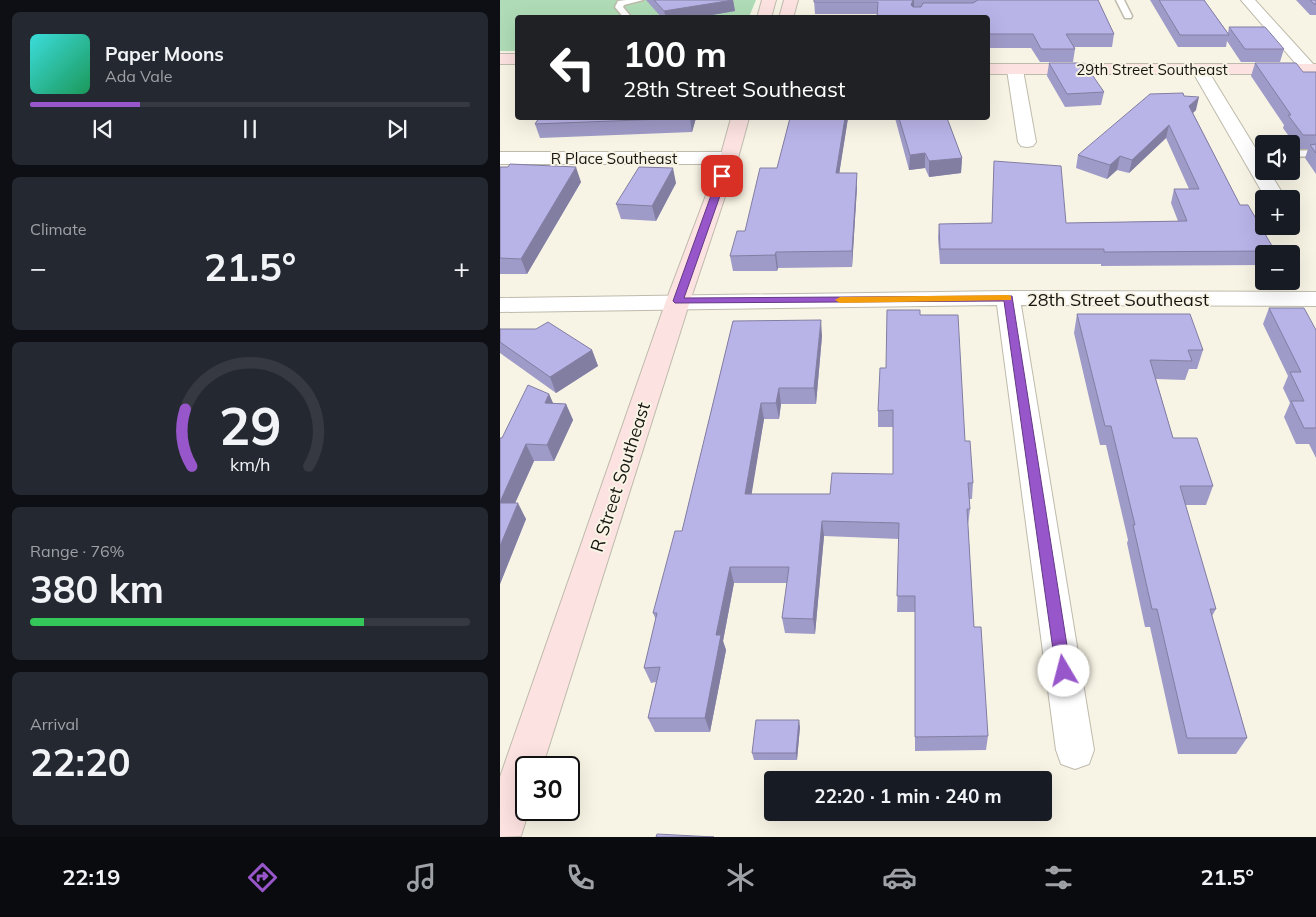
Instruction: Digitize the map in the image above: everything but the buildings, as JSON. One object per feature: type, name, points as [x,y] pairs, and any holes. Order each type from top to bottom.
[{"type":"street","points":[[765,15],[769,0]]},
{"type":"street","points":[[787,15],[790,0]]},
{"type":"street","points":[[1248,0],[1312,69]]},
{"type":"street","points":[[500,59],[515,59]]},
{"type":"street","name":"29th Street Southeast","points":[[990,69],[1312,69]]},
{"type":"street","points":[[1199,69],[1255,153]]},
{"type":"street","points":[[1015,70],[1027,142]]},
{"type":"street","name":"R Street Southeast","points":[[500,836],[678,301],[729,158],[739,120]]},
{"type":"street","name":"R Place Southeast","points":[[500,158],[729,158]]},
{"type":"street","points":[[1008,298],[1075,750]]},
{"type":"street","name":"28th Street Southeast","points":[[500,305],[678,301],[1008,298],[1316,299]]},
{"type":"lane","points":[[626,15],[619,7],[620,3],[639,0]]},
{"type":"lane","points":[[1120,0],[1128,16]]},
{"type":"lane","points":[[1300,154],[1316,153]]},
{"type":"green space","points":[[500,0],[756,0],[750,15],[515,15],[515,51],[500,51]]},
{"type":"slow traffic","points":[[840,300],[1008,298]]},
{"type":"route","points":[[722,176],[678,301],[1008,298],[1064,671]]}]
